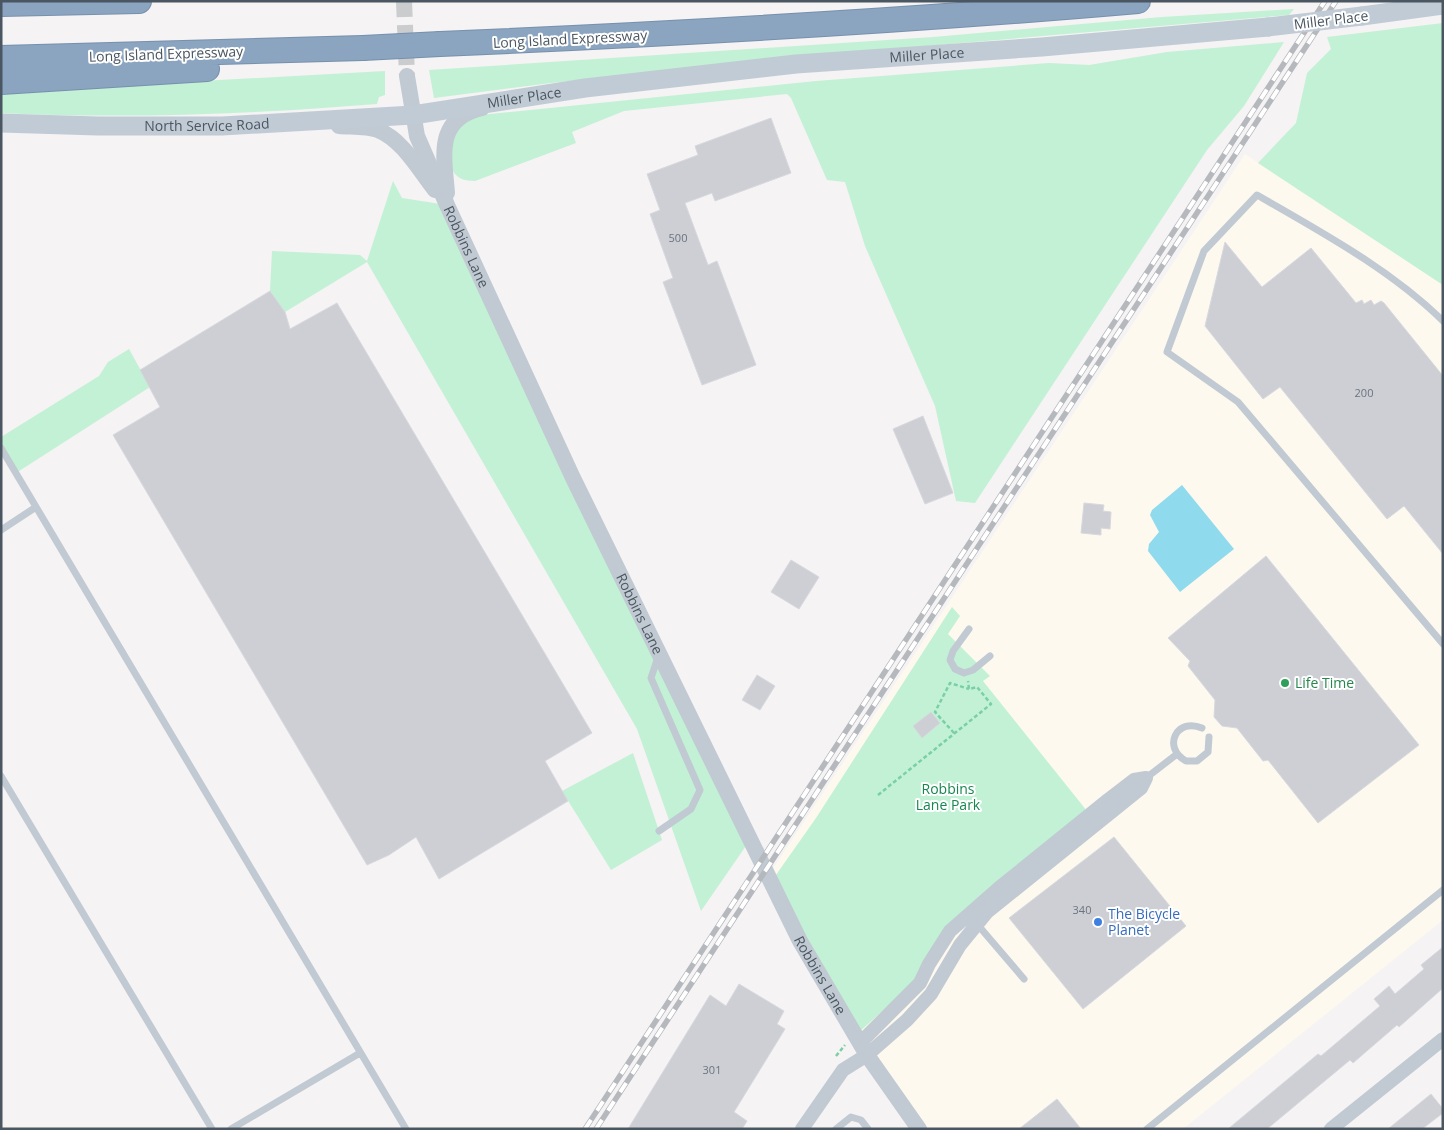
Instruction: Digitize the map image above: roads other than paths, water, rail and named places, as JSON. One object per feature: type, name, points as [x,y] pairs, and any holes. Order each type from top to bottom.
[{"type":"highway","points":[[1,4],[139,1]]},
{"type":"highway","name":"Long Island Expressway","points":[[1,58],[363,48],[664,34],[1008,12],[1138,1]]},
{"type":"highway","points":[[1,82],[214,69],[247,64],[290,50]]},
{"type":"main road","name":"Miller Place","points":[[413,115],[532,96],[796,64],[1052,46],[1268,27],[1443,5]]},
{"type":"main road","name":"North Service Road","points":[[1,123],[107,126],[287,123],[413,115]]},
{"type":"street","name":"Robbins Lane","points":[[407,76],[417,136],[573,478],[796,933],[863,1049],[913,1127]]},
{"type":"street","points":[[447,205],[445,148],[447,131],[455,120],[477,109],[532,96]]},
{"type":"street","points":[[287,123],[366,128],[386,134],[397,142],[447,205]]},
{"type":"street","points":[[805,1128],[843,1070],[863,1049],[883,1018],[920,983],[950,931],[999,888],[1108,800],[1134,780],[1146,778]]},
{"type":"street","points":[[863,1049],[907,1020],[931,994],[960,945],[987,912],[1141,788],[1146,778]]},
{"type":"street","points":[[1331,1129],[1443,1039]]},
{"type":"lane","points":[[1443,321],[1418,297],[1320,232],[1257,195],[1204,251],[1167,352],[1238,402],[1443,644]]},
{"type":"lane","points":[[1,448],[406,1129]]},
{"type":"lane","points":[[2,529],[36,506]]},
{"type":"lane","points":[[968,630],[953,651],[950,660],[955,669],[967,672],[973,670],[990,656]]},
{"type":"lane","points":[[659,654],[651,678],[700,790],[691,810],[659,831]]},
{"type":"lane","points":[[1202,728],[1186,726],[1177,732],[1173,743],[1177,754],[1186,761],[1201,759],[1208,752],[1209,737]]},
{"type":"lane","points":[[1146,778],[1177,754]]},
{"type":"lane","points":[[1,776],[212,1129]]},
{"type":"lane","points":[[1146,1129],[1443,890]]},
{"type":"lane","points":[[977,924],[1024,979]]},
{"type":"lane","points":[[232,1129],[360,1053]]},
{"type":"lane","points":[[836,1129],[851,1117],[861,1120],[868,1129]]},
{"type":"water","points":[[1182,485],[1234,549],[1180,592],[1148,551],[1149,544],[1159,532],[1150,515],[1152,510]]},
{"type":"tunnel","points":[[404,1],[407,76]]},
{"type":"railway","points":[[585,1129],[1325,1]]},
{"type":"railway","points":[[596,1129],[1336,1]]},
{"type":"place","name":"Life Time","points":[[1285,683]]},
{"type":"place","name":"The Bicycle Planet","points":[[1098,922]]},
{"type":"park label","name":"Robbins Lane Park","points":[[948,798]]}]
